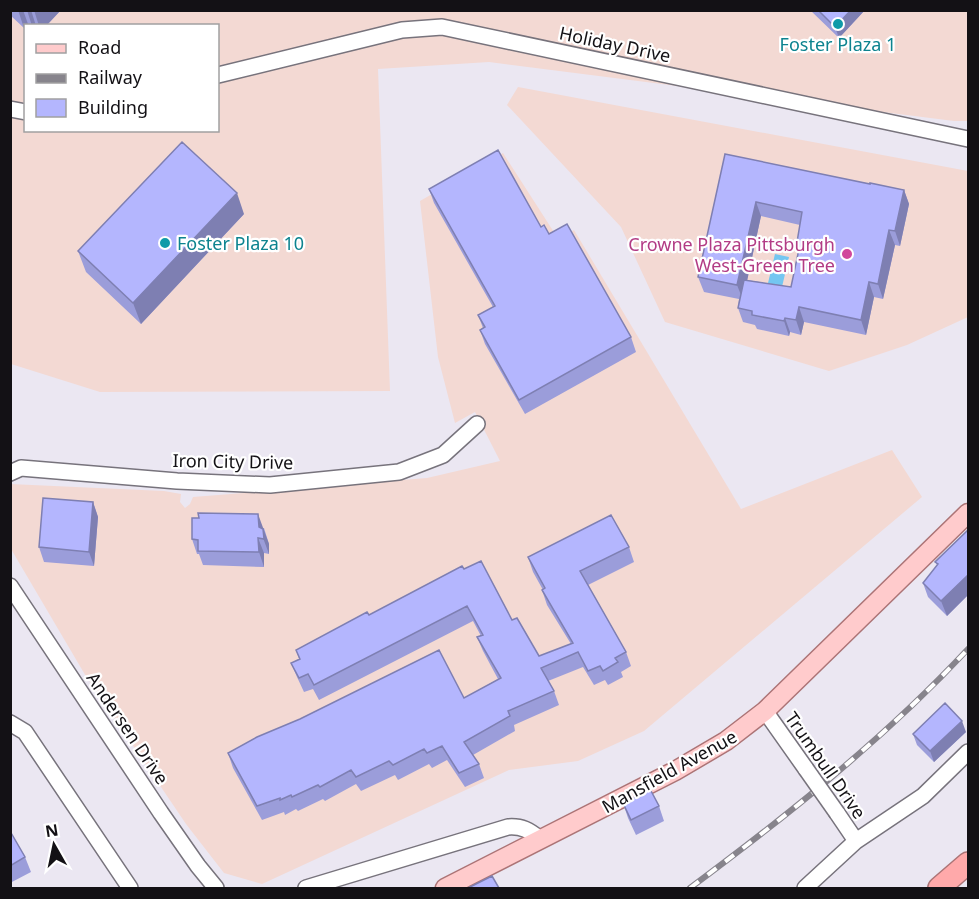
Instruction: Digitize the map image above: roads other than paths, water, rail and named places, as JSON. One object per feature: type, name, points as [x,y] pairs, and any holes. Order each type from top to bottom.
[{"type":"highway","points":[[939,888],[969,863]]},
{"type":"main road","name":"Mansfield Avenue","points":[[445,888],[707,754],[745,728],[969,513]]},
{"type":"street","name":"Holiday Drive","points":[[219,75],[402,30],[442,27],[969,139]]},
{"type":"street","name":"Iron City Drive","points":[[10,473],[21,468],[177,481],[270,485],[399,472],[443,455],[477,424]]},
{"type":"street","name":"Andersen Drive","points":[[10,586],[173,830],[216,888]]},
{"type":"street","name":"Trumbull Drive","points":[[765,711],[856,841]]},
{"type":"street","points":[[10,723],[26,732],[130,888]]},
{"type":"street","name":"Trumbull Drive","points":[[805,888],[856,841],[923,795],[969,752]]},
{"type":"street","points":[[306,888],[508,827],[518,826],[527,829],[540,839]]},
{"type":"water","points":[[775,254],[789,257],[782,287],[768,283]]},
{"type":"railway","points":[[690,888],[763,833],[869,745],[968,649]]},
{"type":"place","name":"Foster Plaza 1","points":[[838,24]]},
{"type":"place","name":"Foster Plaza 10","points":[[165,243]]},
{"type":"place","name":"Crowne Plaza Pittsburgh West-Green Tree","points":[[847,254]]}]
